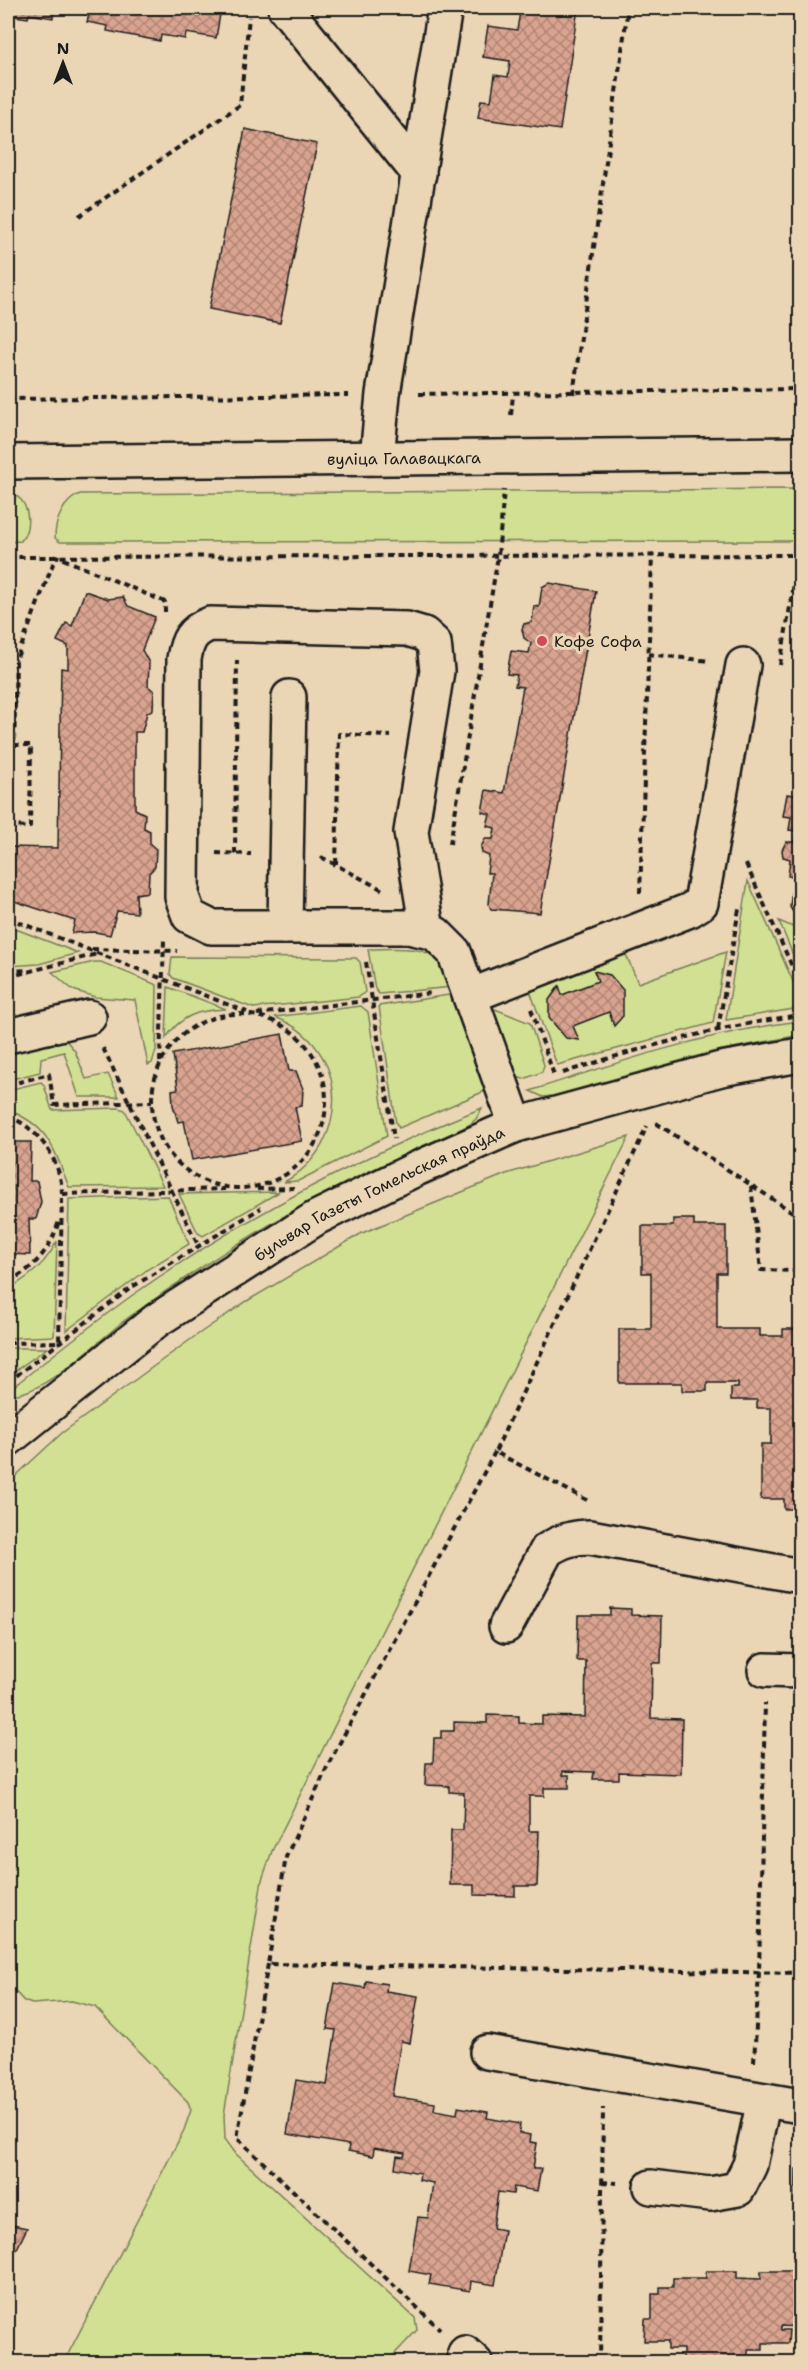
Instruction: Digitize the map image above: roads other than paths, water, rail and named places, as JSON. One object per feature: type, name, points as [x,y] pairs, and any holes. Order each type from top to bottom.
[{"type":"street","points":[[285,8],[419,174]]},
{"type":"street","points":[[377,458],[384,394],[445,8]]},
{"type":"street","name":"вуліца Галавацкага","points":[[8,462],[801,454]]},
{"type":"street","points":[[427,930],[411,832],[437,660],[434,643],[424,633],[397,628],[210,624],[198,628],[191,635],[184,659],[182,897],[184,907],[194,920],[211,927],[408,927],[427,930],[440,937],[454,952],[516,1125]]},
{"type":"street","points":[[469,992],[519,976],[639,930],[690,910],[701,903],[704,898],[742,665]]},
{"type":"street","points":[[285,927],[289,697]]},
{"type":"street","points":[[8,1036],[89,1017]]},
{"type":"street","name":"бульвар Газеты Гомельская праўда","points":[[10,1430],[157,1320],[316,1218],[417,1169],[516,1125],[566,1110],[721,1069],[801,1055]]},
{"type":"street","points":[[506,1626],[547,1550],[556,1544],[577,1538],[590,1538],[801,1576]]},
{"type":"street","points":[[765,1670],[801,1671]]},
{"type":"street","points":[[487,2052],[801,2106]]},
{"type":"street","points":[[651,2187],[710,2194],[738,2189],[750,2165],[758,2099]]},
{"type":"place","name":"Кофе Софа","points":[[542,641]]}]
